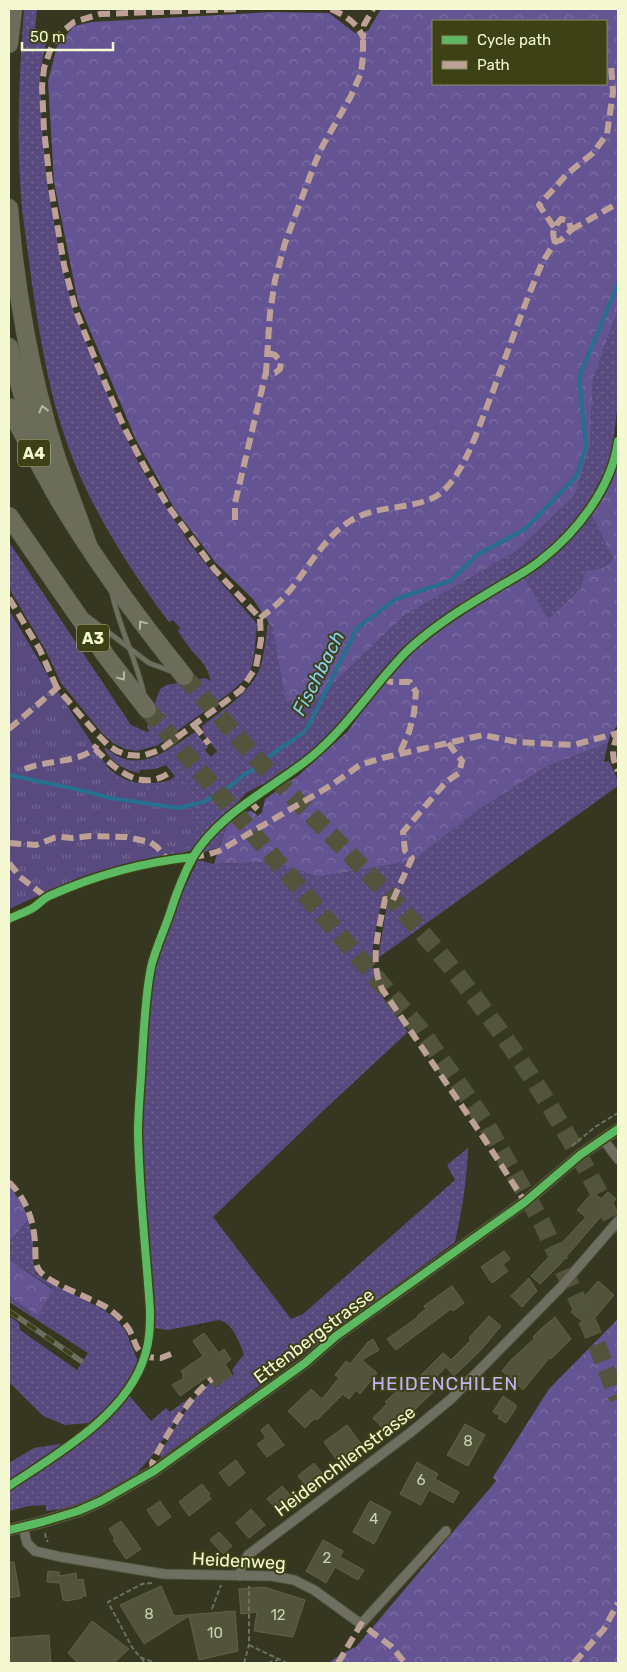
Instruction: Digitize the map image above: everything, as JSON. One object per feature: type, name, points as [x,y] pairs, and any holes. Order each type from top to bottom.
[{"type":"highway","points":[[9,44],[12,9]]},
{"type":"highway","points":[[9,208],[11,239],[22,311],[44,412],[56,456],[88,545]]},
{"type":"highway","points":[[9,347],[30,421],[59,498],[108,576],[144,626],[184,676]]},
{"type":"highway","name":"A4","points":[[9,408],[59,498]]},
{"type":"highway","name":"A3","points":[[9,507],[43,566]]},
{"type":"highway","name":"A3","points":[[9,516],[106,656],[147,708]]},
{"type":"street","name":"Ettenbergstrasse","points":[[9,1530],[86,1508],[154,1471],[305,1363],[336,1336],[525,1202],[580,1156],[618,1129]]},
{"type":"street","points":[[603,1139],[618,1158]]},
{"type":"street","name":"Heidenchilenstrasse","points":[[244,1576],[241,1567],[248,1555],[411,1432],[451,1399],[556,1292],[618,1221]]},
{"type":"street","name":"Heidenweg","points":[[23,1527],[27,1544],[35,1551],[43,1553],[164,1574],[272,1576],[294,1580],[314,1590],[361,1624],[446,1531]]},
{"type":"lane","points":[[108,576],[116,612],[140,675],[147,708]]},
{"type":"lane","points":[[68,602],[149,663],[184,676]]},
{"type":"path","points":[[573,1148],[572,1145],[595,1127],[618,1113]]},
{"type":"path","points":[[46,1534],[48,1542]]},
{"type":"path","points":[[212,1609],[223,1576]]},
{"type":"path","points":[[244,1576],[250,1607],[249,1645],[244,1663]]},
{"type":"path","points":[[144,1663],[132,1646],[108,1602],[142,1584],[151,1583]]},
{"type":"path","points":[[249,1645],[287,1663]]},
{"type":"path","points":[[140,1656],[155,1663]]},
{"type":"path","points":[[268,1663],[279,1660]]},
{"type":"green space","points":[[24,9],[37,9],[35,32],[46,43],[40,71],[42,130],[47,183],[62,267],[74,312],[121,427],[142,470],[188,541],[257,624],[251,669],[244,680],[231,692],[158,745],[137,751],[125,749],[113,743],[102,733],[61,683],[46,651],[9,588],[9,542],[131,725],[147,732],[149,731],[147,726],[160,689],[166,685],[206,678],[210,681],[206,668],[178,631],[180,628],[173,620],[169,622],[155,603],[99,515],[77,469],[55,406],[38,325],[20,184],[19,109]]},
{"type":"green space","points":[[381,9],[618,9],[618,313],[593,380],[590,446],[575,495],[517,551],[405,615],[318,698],[286,701],[273,629],[253,599],[215,562],[174,508],[136,440],[78,302],[54,182],[48,81],[57,46],[74,26],[92,22],[273,12],[329,13],[355,33],[368,31]]},
{"type":"green space","points":[[618,313],[618,402],[612,452],[607,473],[585,510],[554,544],[522,570],[432,626],[422,644],[384,681],[367,692],[344,723],[303,761],[274,781],[246,793],[190,851],[139,861],[54,887],[94,756],[121,777],[144,783],[165,781],[175,776],[166,765],[155,769],[140,770],[139,773],[128,770],[114,762],[104,749],[106,748],[118,756],[129,760],[152,758],[195,732],[208,747],[205,750],[211,757],[217,751],[205,737],[202,726],[238,698],[253,681],[262,661],[268,622],[318,698],[405,615],[517,551],[575,495],[590,446],[593,380]]},
{"type":"green space","points":[[618,458],[618,725],[610,735],[608,743],[548,766],[477,811],[413,861],[318,877],[275,862],[214,864],[227,824],[245,812],[252,811],[258,816],[262,812],[265,799],[299,775],[347,732],[384,681],[417,648],[523,575],[548,619],[580,589],[585,571],[605,567],[613,559],[591,514],[605,491]]},
{"type":"green space","points":[[591,514],[613,559],[605,567],[585,571],[580,589],[547,620],[523,575],[551,554]]},
{"type":"green space","points":[[9,610],[53,684],[116,780],[150,790],[187,783],[196,843],[64,884],[9,909]]},
{"type":"green space","points":[[608,743],[604,762],[609,761],[618,786],[378,958],[388,899],[382,898],[374,939],[373,969],[377,986],[389,1007],[408,1032],[213,1217],[291,1319],[303,1314],[455,1180],[447,1165],[468,1148],[464,1195],[455,1242],[161,1458],[160,1454],[182,1416],[196,1397],[210,1383],[215,1388],[234,1374],[232,1370],[244,1354],[232,1329],[219,1320],[168,1330],[154,1328],[142,1133],[150,999],[156,965],[178,901],[198,860],[214,864],[275,862],[318,877],[413,861],[477,811],[548,766]]},
{"type":"green space","points":[[227,824],[219,847],[202,853],[204,847]]},
{"type":"green space","points":[[9,1186],[21,1202],[29,1219],[9,1242]]},
{"type":"green space","points":[[29,1219],[36,1273],[47,1281],[104,1310],[118,1321],[126,1332],[137,1359],[138,1365],[128,1382],[108,1407],[89,1423],[65,1425],[43,1416],[9,1382],[9,1316],[19,1323],[20,1330],[77,1370],[88,1353],[9,1302],[9,1296],[38,1315],[52,1288],[9,1259],[9,1242]]},
{"type":"green space","points":[[9,1259],[52,1289],[38,1316],[9,1296]]},
{"type":"green space","points":[[618,1319],[618,1663],[329,1663],[341,1654],[356,1647],[496,1481],[493,1477],[549,1389]]},
{"type":"green space","points":[[128,1394],[151,1421],[166,1408],[170,1412],[192,1396],[151,1457],[137,1473],[104,1492],[81,1503],[62,1509],[46,1511],[46,1505],[29,1506],[9,1511],[9,1491],[77,1445],[102,1423]]},
{"type":"green space","points":[[66,1443],[9,1482],[9,1463],[34,1448]]},
{"type":"building","points":[[593,1192],[601,1199],[608,1192],[616,1199],[540,1284],[531,1276],[586,1217],[577,1210]]},
{"type":"building","points":[[504,1251],[510,1259],[503,1264],[508,1271],[492,1283],[481,1267]]},
{"type":"building","points":[[529,1278],[537,1291],[522,1307],[511,1296]]},
{"type":"building","points":[[598,1281],[614,1295],[588,1326],[571,1312]]},
{"type":"building","points":[[452,1286],[464,1303],[453,1311],[451,1309],[396,1350],[387,1339],[418,1317],[426,1309],[424,1306]]},
{"type":"building","points":[[489,1316],[501,1326],[480,1351],[454,1376],[446,1367],[430,1384],[435,1390],[402,1422],[398,1418],[385,1431],[373,1418],[387,1404],[385,1402],[398,1390],[402,1394],[443,1353],[451,1360],[471,1340],[469,1338]]},
{"type":"building","points":[[555,1317],[571,1339],[551,1359],[550,1357],[523,1390],[502,1371],[535,1338],[533,1337]]},
{"type":"building","points":[[204,1333],[219,1353],[224,1349],[231,1359],[225,1364],[232,1375],[214,1387],[207,1377],[180,1396],[172,1385],[184,1378],[181,1371],[203,1356],[193,1341]]},
{"type":"building","points":[[373,1339],[379,1350],[362,1360],[377,1373],[360,1394],[356,1390],[349,1399],[343,1394],[317,1420],[315,1418],[305,1428],[288,1411],[311,1389],[322,1399],[339,1378],[335,1375],[346,1361],[350,1364],[368,1342]]},
{"type":"building","points":[[503,1396],[516,1405],[506,1423],[493,1412]]},
{"type":"building","points":[[268,1424],[284,1445],[267,1457],[257,1444],[266,1438],[261,1430]]},
{"type":"building","points":[[465,1424],[485,1435],[468,1466],[447,1455]]},
{"type":"building","points":[[347,1425],[362,1445],[339,1463],[324,1442]]},
{"type":"building","points":[[236,1460],[245,1473],[229,1486],[219,1473]]},
{"type":"building","points":[[417,1462],[438,1474],[435,1479],[459,1492],[453,1503],[429,1490],[421,1505],[400,1494]]},
{"type":"building","points":[[314,1463],[325,1477],[310,1490],[298,1476]]},
{"type":"building","points":[[202,1484],[210,1494],[208,1495],[211,1499],[189,1516],[179,1502]]},
{"type":"building","points":[[282,1486],[293,1498],[278,1511],[267,1499]]},
{"type":"building","points":[[160,1501],[171,1517],[158,1526],[147,1510]]},
{"type":"building","points":[[370,1501],[391,1512],[374,1544],[353,1532]]},
{"type":"building","points":[[251,1509],[265,1525],[249,1538],[236,1523]]},
{"type":"building","points":[[121,1521],[141,1549],[126,1559],[113,1540],[115,1539],[109,1529]]},
{"type":"building","points":[[219,1532],[232,1546],[223,1554],[210,1540]]},
{"type":"building","points":[[323,1540],[343,1551],[340,1557],[364,1570],[358,1580],[335,1567],[326,1583],[306,1571]]},
{"type":"building","points":[[9,1562],[14,1562],[20,1596],[9,1598]]},
{"type":"building","points":[[48,1571],[59,1572],[60,1576],[76,1573],[77,1580],[83,1579],[86,1596],[67,1601],[63,1600],[60,1583],[47,1582]]},
{"type":"building","points":[[161,1586],[174,1616],[235,1611],[238,1651],[199,1660],[189,1616],[144,1644],[120,1605]]},
{"type":"building","points":[[264,1587],[305,1600],[293,1637],[254,1631],[257,1612],[241,1614],[239,1589]]},
{"type":"building","points":[[92,1621],[129,1649],[114,1663],[78,1663],[68,1653]]},
{"type":"building","points":[[49,1635],[51,1663],[9,1663],[9,1638]]},
{"type":"waterway","name":"Fischbach","points":[[9,775],[110,798],[178,808],[204,802],[258,767],[271,755],[303,733],[308,727],[357,628],[396,599],[450,581],[477,555],[525,529],[577,476],[586,446],[579,377],[618,284]]},
{"type":"tunnel","points":[[184,676],[271,774],[392,899],[458,976],[518,1057],[545,1099],[596,1187],[618,1232]]},
{"type":"tunnel","points":[[147,709],[419,1028],[485,1122],[542,1223],[590,1327],[618,1399]]},
{"type":"railway","points":[[9,1311],[81,1361]]},
{"type":"marked path","points":[[9,729],[57,688],[108,745],[128,755],[142,756],[160,750],[241,690],[256,667],[261,640],[260,618],[214,569],[168,506],[144,466],[123,425],[76,311],[64,265],[50,182],[44,130],[42,87],[44,68],[52,45],[62,32],[74,22],[100,14],[241,9]]},
{"type":"marked path","points":[[331,9],[350,20],[363,37],[364,25],[373,9]]},
{"type":"marked path","points":[[268,353],[275,355],[281,362],[280,369],[275,373],[266,372],[270,313],[275,280],[285,243],[315,163],[351,96],[361,73],[363,37]]},
{"type":"marked path","points":[[554,227],[539,205],[567,174],[593,153],[607,134],[613,92],[611,65]]},
{"type":"marked path","points":[[571,230],[618,203]]},
{"type":"marked path","points":[[260,618],[294,586],[323,546],[340,528],[361,515],[411,505],[433,498],[451,483],[472,444],[542,263],[555,242],[561,240],[571,230],[569,221],[561,219],[553,232],[555,242]]},
{"type":"marked path","points":[[235,520],[235,503],[266,372]]},
{"type":"marked path","points":[[9,598],[40,650],[57,688]]},
{"type":"marked path","points":[[382,678],[391,682],[410,682],[416,692],[414,713],[409,732],[401,750],[403,754]]},
{"type":"marked path","points":[[194,725],[209,744]]},
{"type":"marked path","points":[[192,857],[219,851],[330,786],[360,765],[382,758],[483,735],[517,742],[573,745],[618,733]]},
{"type":"marked path","points":[[618,734],[613,752],[618,771]]},
{"type":"marked path","points":[[448,743],[462,761],[459,773],[446,782],[403,832],[405,851],[412,858],[393,900],[385,899],[376,945],[376,967],[382,989],[525,1202]]},
{"type":"marked path","points":[[25,769],[84,755],[97,745]]},
{"type":"marked path","points":[[95,749],[128,776],[148,780],[169,773]]},
{"type":"marked path","points":[[249,801],[260,812]]},
{"type":"marked path","points":[[9,843],[36,845],[61,837],[126,837],[150,842],[168,860]]},
{"type":"marked path","points":[[9,863],[20,877],[46,897]]},
{"type":"marked path","points":[[9,1182],[20,1195],[31,1218],[36,1264],[39,1270],[51,1280],[99,1303],[113,1312],[128,1328],[137,1348],[145,1357],[161,1358],[171,1354]]},
{"type":"marked path","points":[[154,1471],[152,1463],[170,1430],[195,1395],[212,1379]]},
{"type":"marked path","points":[[574,1663],[604,1629],[618,1603]]},
{"type":"marked path","points":[[338,1663],[361,1624],[392,1647],[405,1663]]},
{"type":"cycle path","points":[[9,1486],[69,1446],[107,1414],[123,1396],[136,1376],[147,1349],[150,1310],[138,1133],[146,1001],[155,954],[180,886],[193,857],[204,841],[232,814],[325,745],[408,650],[441,623],[532,567],[554,549],[580,522],[591,507],[608,475],[618,441]]},
{"type":"cycle path","points":[[9,919],[33,908],[49,896],[84,882],[138,866],[193,857]]},
{"type":"cycle path","points":[[9,1530],[78,1511],[101,1501],[154,1471],[305,1363],[336,1336],[525,1202],[580,1155],[618,1129]]},
{"type":"district","name":"HEIDENCHILEN","points":[[445,1383]]}]
